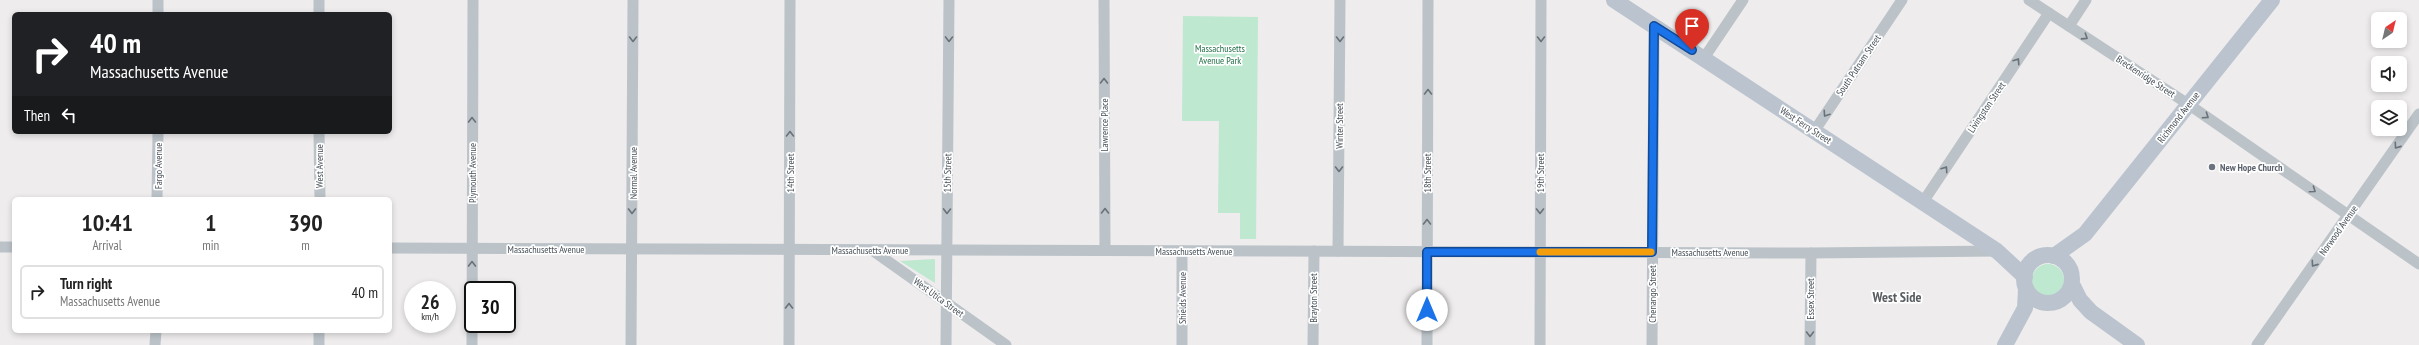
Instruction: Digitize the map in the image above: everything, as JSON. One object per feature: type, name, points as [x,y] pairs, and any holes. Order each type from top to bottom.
[{"type":"street","points":[[158,0],[158,12]]},
{"type":"street","points":[[319,0],[319,12]]},
{"type":"street","name":"Plymouth Avenue","points":[[472,345],[473,0]]},
{"type":"street","name":"Normal Avenue","points":[[631,345],[634,0]]},
{"type":"street","name":"14th Street","points":[[789,345],[790,0]]},
{"type":"street","name":"15th Street","points":[[946,345],[949,0]]},
{"type":"street","name":"Lawrence Place","points":[[1104,0],[1105,250]]},
{"type":"street","name":"Winter Street","points":[[1338,251],[1340,0]]},
{"type":"street","name":"18th Street","points":[[1427,345],[1428,0]]},
{"type":"street","name":"19th Street","points":[[1540,345],[1541,0]]},
{"type":"street","name":"West Ferry Street","points":[[1614,0],[1998,251],[2011,257],[2037,258]]},
{"type":"street","points":[[1704,58],[1743,0]]},
{"type":"street","name":"South Putnam Street","points":[[1815,130],[1902,0]]},
{"type":"street","name":"Breckenridge Street","points":[[2030,0],[2188,104],[2419,264]]},
{"type":"street","points":[[2069,26],[2086,0]]},
{"type":"street","name":"Richmond Avenue","points":[[2054,256],[2085,234],[2272,0]]},
{"type":"street","name":"Livingston Street","points":[[1923,202],[2049,13]]},
{"type":"street","name":"Chenango Street","points":[[1652,345],[1654,26]]},
{"type":"street","name":"Norwood Avenue","points":[[2257,345],[2419,114]]},
{"type":"street","name":"Fargo Avenue","points":[[158,134],[158,197]]},
{"type":"street","name":"West Avenue","points":[[319,134],[320,197]]},
{"type":"street","name":"Richmond Avenue","points":[[2071,277],[2085,234]]},
{"type":"street","points":[[0,247],[12,247]]},
{"type":"street","name":"Massachusetts Avenue","points":[[392,248],[1811,253],[1998,251]]},
{"type":"street","name":"West Utica Street","points":[[872,250],[1006,345]]},
{"type":"street","name":"Shields Avenue","points":[[1182,251],[1182,345]]},
{"type":"street","name":"Brayton Street","points":[[1313,345],[1314,251]]},
{"type":"street","name":"West Ferry Street","points":[[1998,251],[2026,283]]},
{"type":"street","name":"Essex Street","points":[[1810,345],[1811,253]]},
{"type":"street","points":[[2009,340],[2025,308],[2028,267],[2037,258],[2054,256],[2064,261],[2080,300],[2091,312],[2136,345]]},
{"type":"street","points":[[2009,340],[2033,312],[2067,294],[2071,277]]},
{"type":"street","points":[[2026,283],[2036,300],[2053,302],[2091,312]]},
{"type":"street","points":[[155,345],[156,333]]},
{"type":"street","points":[[319,333],[319,345]]},
{"type":"green space","name":"Massachusetts Avenue Park","points":[[1183,16],[1258,17],[1256,239],[1240,239],[1240,213],[1218,213],[1219,121],[1182,121]]},
{"type":"green space","points":[[935,259],[935,283],[900,261]]},
{"type":"green space","points":[[2048,264],[2054,265],[2061,271],[2064,280],[2063,286],[2057,293],[2048,296],[2042,295],[2035,289],[2032,280],[2033,274],[2039,267]]},
{"type":"slow traffic","points":[[1540,252],[1651,252]]},
{"type":"place","name":"New Hope Church","points":[[2212,167]]},
{"type":"district","name":"West Side","points":[[1897,297]]},
{"type":"route","points":[[1427,310],[1427,252],[1652,252],[1654,26],[1692,50]]}]
